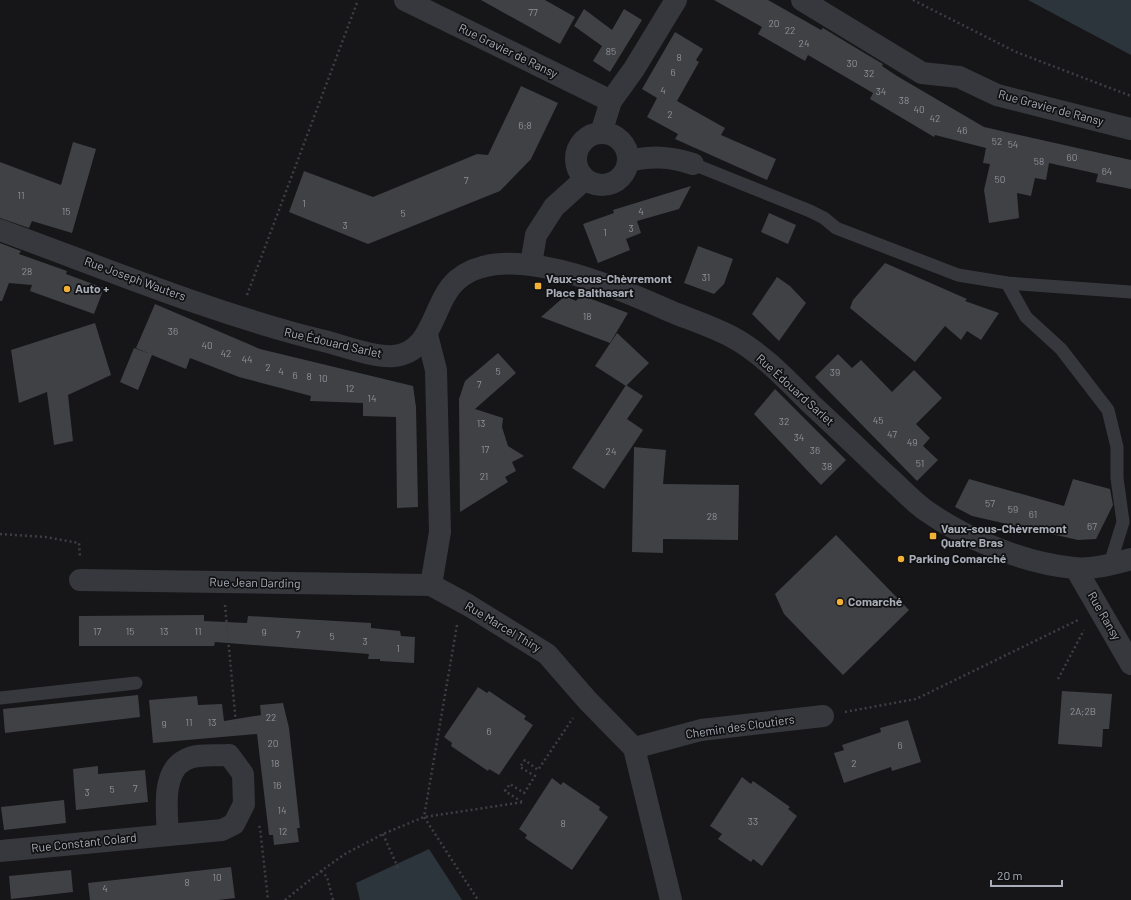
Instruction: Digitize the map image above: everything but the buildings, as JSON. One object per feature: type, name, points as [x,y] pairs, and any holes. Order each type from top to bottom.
[{"type":"street","name":"Rue Gravier de Ransy","points":[[405,0],[611,102]]},
{"type":"street","points":[[601,133],[611,102],[634,69],[676,0]]},
{"type":"street","name":"Rue Gravier de Ransy","points":[[802,0],[922,73],[959,77],[997,95],[1131,129]]},
{"type":"street","points":[[601,133],[617,138],[623,144],[627,152],[628,161],[626,170],[615,182],[599,185],[584,179],[576,163],[576,154],[585,139],[601,133]]},
{"type":"street","points":[[628,161],[652,156],[678,159],[693,164]]},
{"type":"street","points":[[531,264],[536,235],[554,207],[584,179]]},
{"type":"street","name":"Rue Joseph Wauters","points":[[0,230],[270,328]]},
{"type":"street","name":"Rue Édouard Sarlet","points":[[270,328],[376,354],[395,356],[413,349],[427,335],[441,302],[457,280],[479,268],[504,264],[531,264],[591,279],[614,287],[734,338],[770,364],[921,508],[953,529],[1021,558],[1076,569],[1121,562]]},
{"type":"street","points":[[427,335],[436,370],[440,524],[430,585]]},
{"type":"street","name":"Rue Ransy","points":[[1076,569],[1094,612],[1131,664]]},
{"type":"street","name":"Rue Jean Darding","points":[[80,580],[430,585]]},
{"type":"street","name":"Rue Marcel Thiry","points":[[430,585],[468,605],[547,654],[588,701],[634,748]]},
{"type":"street","name":"Chemin des Cloutiers","points":[[634,748],[701,730],[823,716]]},
{"type":"street","points":[[634,748],[671,900]]},
{"type":"street","points":[[168,835],[166,793],[176,769],[184,760],[195,756],[229,756]]},
{"type":"street","name":"Rue Constant Colard","points":[[0,851],[222,830],[234,824],[244,804],[243,774],[229,756]]},
{"type":"lane","points":[[693,164],[810,211],[824,218],[836,228],[958,275],[1006,283],[1131,292]]},
{"type":"lane","points":[[1006,283],[1026,317],[1061,349],[1108,410],[1117,447],[1117,478],[1123,522],[1121,562]]},
{"type":"lane","points":[[0,698],[136,684]]},
{"type":"path","points":[[239,317],[358,0]]},
{"type":"path","points":[[913,0],[1016,52],[1131,96]]},
{"type":"path","points":[[0,534],[45,537],[79,543],[80,580]]},
{"type":"path","points":[[225,582],[224,598],[236,724],[229,756]]},
{"type":"path","points":[[468,605],[458,622],[424,818],[478,900]]},
{"type":"path","points":[[1058,679],[1094,612]]},
{"type":"path","points":[[823,716],[916,699],[1094,612]]},
{"type":"path","points":[[285,900],[321,870],[345,854],[383,834],[424,818],[522,802],[505,791],[510,784],[524,793],[535,776],[520,766],[525,760],[538,770],[574,715],[588,701]]},
{"type":"path","points":[[244,804],[260,828],[268,900]]},
{"type":"path","points":[[383,834],[399,870]]},
{"type":"path","points":[[321,870],[327,877],[333,900]]},
{"type":"shaded area","points":[[1028,0],[1131,0],[1131,55]]},
{"type":"shaded area","points":[[429,849],[462,900],[360,900],[356,883]]},
{"type":"place","name":"Vaux-sous-Chèvremont Place Balthasart","points":[[538,286]]},
{"type":"place","name":"Auto +","points":[[67,289]]},
{"type":"place","name":"Vaux-sous-Chèvremont Quatre Bras","points":[[933,536]]},
{"type":"place","name":"Parking Comarché","points":[[901,559]]},
{"type":"place","name":"Comarché","points":[[840,602]]}]
